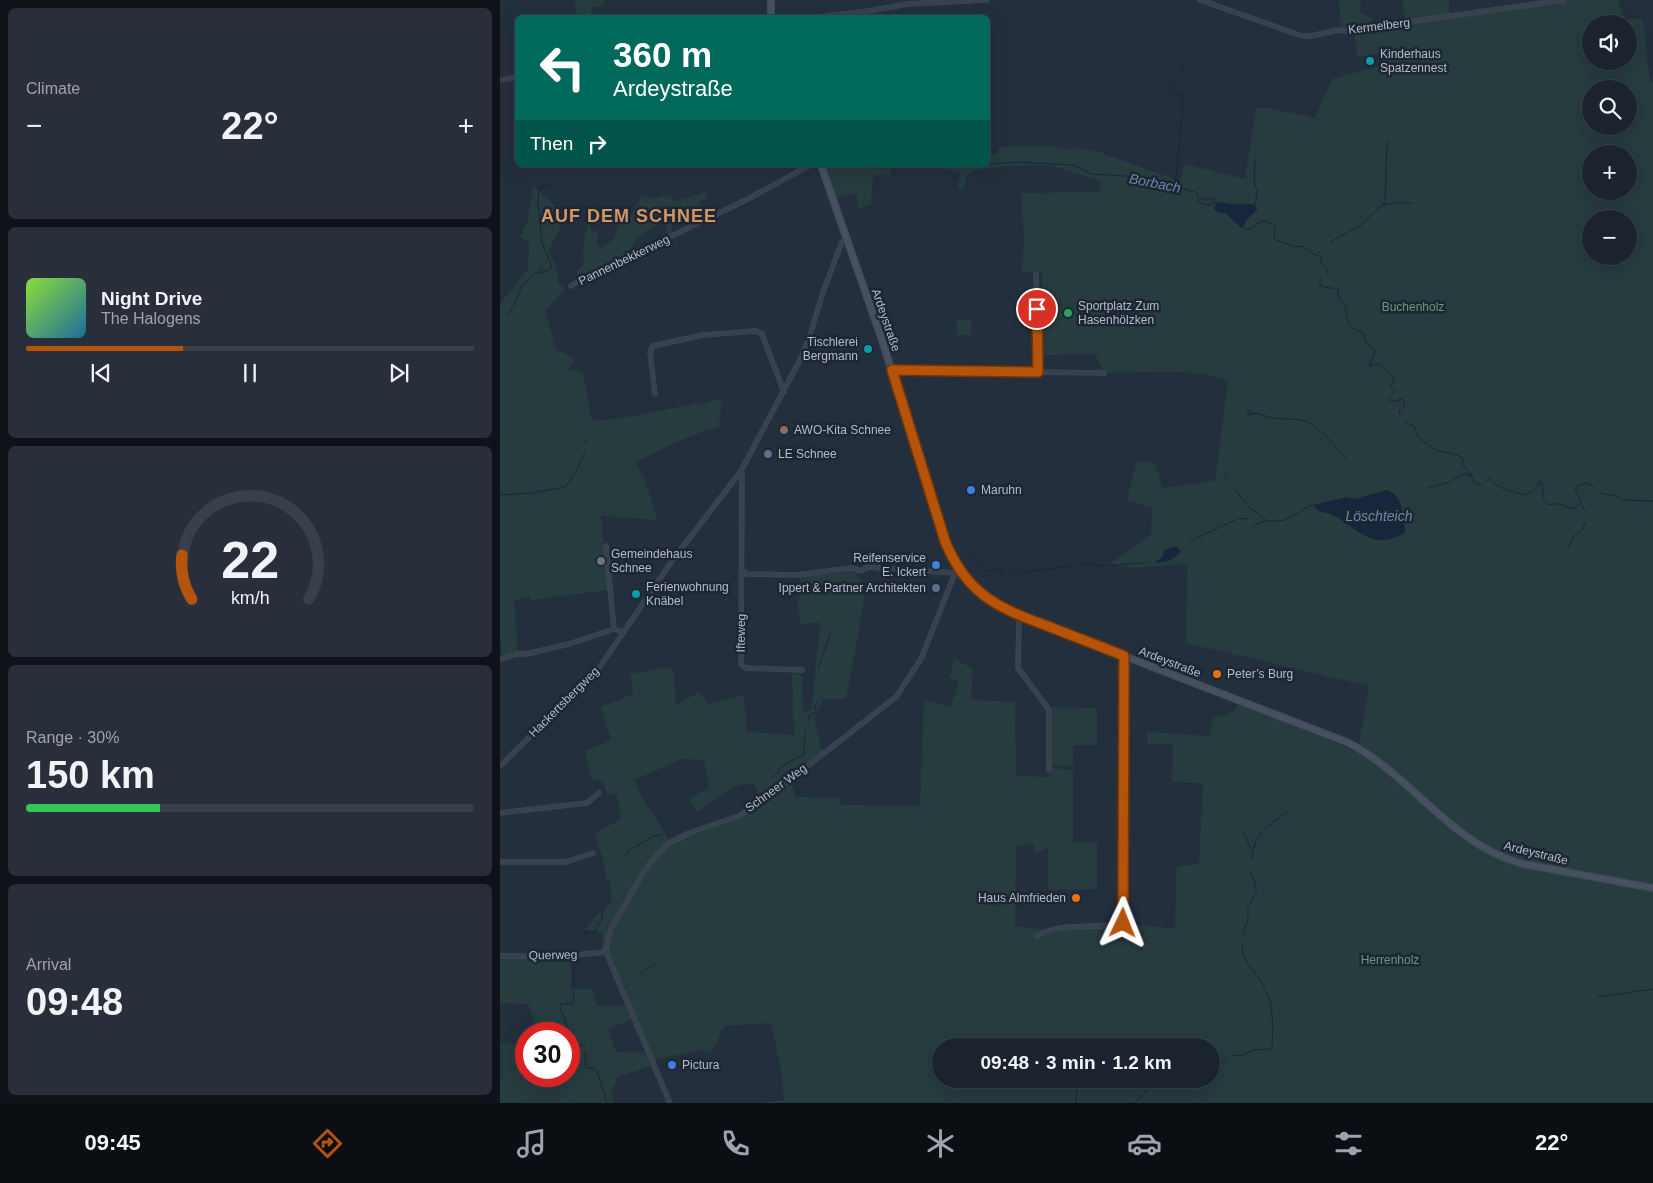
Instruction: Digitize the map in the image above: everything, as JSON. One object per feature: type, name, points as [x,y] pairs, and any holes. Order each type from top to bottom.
[{"type":"main road","points":[[771,0],[771,15]]},
{"type":"main road","name":"Ardeystraße","points":[[822,167],[892,370],[945,541],[957,571],[969,583],[1003,609],[1330,735],[1362,750],[1396,775],[1459,832],[1504,859],[1532,866],[1653,888]]},
{"type":"street","points":[[836,15],[907,4],[988,0]]},
{"type":"street","name":"Kermelberg","points":[[1200,0],[1297,34],[1311,36],[1338,30],[1564,0]]},
{"type":"street","points":[[500,80],[515,78]]},
{"type":"street","name":"Pannenbekkerweg","points":[[571,286],[748,199],[806,167]]},
{"type":"street","name":"Hackertsbergweg","points":[[500,766],[588,681],[607,657],[622,632],[672,561],[741,471],[808,343],[823,292],[842,242],[847,240]]},
{"type":"street","points":[[1036,274],[1038,372]]},
{"type":"street","points":[[655,394],[650,352],[653,346],[703,335],[756,331],[762,334],[784,392]]},
{"type":"street","points":[[892,370],[1104,373]]},
{"type":"street","points":[[741,471],[742,570],[747,574],[797,575],[851,568],[861,571],[868,567],[957,571]]},
{"type":"street","points":[[606,546],[614,629]]},
{"type":"street","name":"Ifteweg","points":[[742,570],[741,664],[746,668],[802,670]]},
{"type":"street","name":"Schneer Weg","points":[[606,952],[612,928],[643,873],[669,843],[689,833],[739,816],[792,778],[896,697],[921,659],[957,571]]},
{"type":"street","points":[[1021,616],[1019,622],[1018,668],[1049,710],[1049,770]]},
{"type":"street","points":[[501,659],[516,654],[531,653],[569,644],[614,629],[622,632]]},
{"type":"street","points":[[1037,936],[1047,930],[1060,928],[1108,927],[1123,923],[1124,656]]},
{"type":"street","points":[[500,813],[587,803],[599,793]]},
{"type":"street","points":[[500,862],[566,862],[592,853]]},
{"type":"street","points":[[606,952],[670,1103]]},
{"type":"street","name":"Querweg","points":[[500,956],[564,956],[606,952]]},
{"type":"green space","points":[[574,0],[604,0],[605,5],[591,8],[592,15],[578,15]]},
{"type":"green space","points":[[1339,0],[1361,0],[1360,12],[1371,18],[1374,25],[1341,29]]},
{"type":"green space","points":[[1402,0],[1449,0],[1449,15],[1406,21]]},
{"type":"green space","points":[[1574,0],[1618,0],[1624,15],[1582,15],[1582,70],[1637,70],[1637,19],[1643,19],[1650,82],[1653,82],[1653,1103],[764,1103],[784,1100],[781,1069],[771,1023],[725,1026],[710,1054],[700,1050],[653,1060],[624,990],[658,961],[640,973],[628,986],[622,989],[606,951],[601,948],[603,942],[602,933],[585,929],[610,901],[604,862],[594,834],[621,819],[617,793],[608,795],[602,780],[591,779],[585,751],[611,740],[601,707],[633,694],[630,674],[662,668],[673,669],[676,705],[699,692],[708,704],[744,695],[747,732],[794,735],[792,673],[802,676],[803,712],[812,710],[820,622],[800,624],[798,605],[800,577],[849,572],[858,575],[866,590],[846,699],[823,699],[814,718],[822,752],[760,797],[754,783],[733,786],[698,812],[688,800],[709,788],[704,760],[682,759],[634,780],[670,843],[740,818],[790,781],[796,797],[840,798],[840,805],[920,806],[924,700],[951,707],[959,681],[949,677],[955,659],[973,669],[971,700],[1015,702],[1016,776],[1051,777],[1051,768],[1073,770],[1073,843],[1097,843],[1097,889],[1048,890],[1048,848],[1034,853],[1034,844],[1016,846],[1015,926],[1047,930],[1123,923],[1177,929],[1175,928],[1176,867],[1199,864],[1203,783],[1172,782],[1173,744],[1147,744],[1147,732],[1209,736],[1214,717],[1226,716],[1234,711],[1239,704],[1358,752],[1369,686],[1186,643],[1187,564],[1133,568],[1110,564],[1151,535],[1152,508],[1127,500],[1137,461],[1155,463],[1162,488],[1215,481],[1228,381],[1185,372],[1104,373],[1095,354],[1043,355],[1042,272],[1022,272],[1024,237],[1021,193],[1099,192],[1101,181],[1049,165],[1006,166],[971,171],[967,175],[964,189],[961,190],[957,187],[961,175],[959,172],[945,169],[947,167],[990,167],[990,154],[997,154],[999,147],[1056,146],[1070,150],[1077,148],[1099,152],[1180,181],[1184,164],[1245,179],[1256,108],[1268,108],[1315,118],[1332,79],[1381,66],[1380,53],[1357,57],[1354,31]],"holes":[[[1231,204],[1252,204],[1256,210],[1242,227],[1225,213],[1219,213],[1217,210]],[[1387,490],[1393,538],[1375,540],[1359,533],[1332,514],[1323,513],[1315,508],[1347,497],[1355,499]]]},
{"type":"green space","points":[[825,167],[891,167],[890,175],[873,175],[871,204],[858,209],[857,193],[836,199]]},
{"type":"green space","points":[[533,185],[556,207],[560,229],[548,251],[557,268],[558,283],[565,289],[545,311],[556,349],[575,359],[567,371],[573,370],[583,374],[592,421],[622,418],[722,399],[719,427],[690,436],[635,462],[645,479],[657,520],[601,516],[608,590],[531,600],[530,596],[514,601],[518,651],[502,655],[500,638],[500,304],[528,269],[529,242],[520,237],[528,220]]},
{"type":"green space","points":[[706,192],[706,198],[700,201],[700,218],[697,219],[695,207],[672,214],[672,234],[667,236],[664,221],[636,238],[629,255],[577,279],[577,270],[584,264],[583,248],[589,222],[592,232],[598,230],[597,243],[601,248],[614,239],[619,221],[631,216],[642,195],[653,198],[671,195],[673,202]]},
{"type":"green space","points":[[957,320],[971,320],[971,335],[957,335]]},
{"type":"green space","points":[[1052,707],[1097,708],[1097,745],[1073,745],[1073,766],[1051,765]]},
{"type":"green space","points":[[571,957],[571,989],[592,989],[597,1006],[625,1006],[631,1020],[608,1029],[616,1052],[646,1053],[651,1066],[619,1076],[611,1093],[614,1103],[500,1103],[500,1043],[515,1044],[515,1087],[580,1087],[580,1022],[535,1022],[528,1004],[500,1003],[500,958]]},
{"type":"water","points":[[1217,203],[1238,205],[1252,204],[1257,207],[1257,210],[1247,219],[1242,228],[1225,213],[1219,213],[1214,209]]},
{"type":"water","name":"Löschteich","points":[[1387,490],[1399,502],[1404,521],[1405,533],[1393,538],[1383,540],[1366,536],[1313,505],[1347,497],[1355,499]]},
{"type":"water","points":[[1176,547],[1181,551],[1176,557],[1157,563],[1156,561],[1162,558],[1165,550]]},
{"type":"waterway","points":[[1179,61],[1183,71]]},
{"type":"waterway","points":[[1175,82],[1166,91],[1182,96],[1175,186]]},
{"type":"waterway","points":[[1330,242],[1360,226],[1385,202],[1387,141]]},
{"type":"waterway","points":[[1255,160],[1254,180],[1257,191],[1255,205]]},
{"type":"waterway","name":"Borbach","points":[[990,164],[1018,162],[1071,165],[1091,174],[1145,179],[1198,193],[1198,202],[1208,205],[1216,202],[1214,209],[1217,211]]},
{"type":"waterway","points":[[507,316],[514,306],[522,285],[534,274],[547,271],[552,267],[542,243],[538,204],[539,188],[549,186]]},
{"type":"waterway","points":[[1200,198],[1206,200],[1215,198],[1217,202]]},
{"type":"waterway","points":[[1383,205],[1412,203]]},
{"type":"waterway","points":[[667,211],[669,205]]},
{"type":"waterway","name":"Borbach","points":[[1233,220],[1246,230],[1263,221],[1274,224],[1274,239],[1296,247],[1303,246],[1314,255],[1320,256],[1321,262],[1327,268],[1327,273]]},
{"type":"waterway","points":[[1317,254],[1322,249]]},
{"type":"waterway","points":[[539,272],[542,266]]},
{"type":"waterway","name":"Borbach","points":[[1322,277],[1320,285],[1338,289],[1339,297],[1346,307],[1349,323],[1354,329],[1363,333],[1366,343],[1376,350],[1369,366],[1379,364],[1395,379],[1390,386],[1395,390],[1390,397],[1390,401],[1401,399],[1405,401],[1403,408],[1399,411],[1400,416]]},
{"type":"waterway","points":[[1247,410],[1253,413]]},
{"type":"waterway","points":[[1246,415],[1257,414],[1280,419],[1298,419],[1308,423],[1326,436],[1346,459]]},
{"type":"waterway","name":"Borbach","points":[[1404,421],[1415,427],[1417,436],[1428,445],[1440,451],[1461,457],[1463,459],[1462,464],[1471,475]]},
{"type":"waterway","points":[[500,495],[531,493],[565,487],[575,473],[585,452]]},
{"type":"waterway","points":[[1225,474],[1227,481]]},
{"type":"waterway","name":"Borbach","points":[[1427,488],[1450,482],[1463,474],[1471,475],[1474,483],[1481,485]]},
{"type":"waterway","name":"Borbach","points":[[1485,482],[1489,478],[1501,487],[1526,495],[1533,491],[1540,481],[1545,503],[1559,504],[1571,508],[1576,507],[1581,502],[1575,488],[1584,484],[1594,487]]},
{"type":"waterway","points":[[1235,490],[1249,507],[1266,520]]},
{"type":"waterway","name":"Borbach","points":[[1600,493],[1623,500],[1653,501]]},
{"type":"waterway","points":[[1581,504],[1585,512]]},
{"type":"waterway","name":"Borbach","points":[[1253,527],[1265,521],[1288,519],[1313,505]]},
{"type":"waterway","name":"Borbach","points":[[1189,542],[1239,518],[1247,519]]},
{"type":"waterway","points":[[1568,548],[1574,536],[1583,529],[1585,523]]},
{"type":"waterway","name":"Borbach","points":[[1162,559],[1165,550],[1178,547]]},
{"type":"waterway","name":"Borbach","points":[[972,556],[985,571],[1004,569]]},
{"type":"waterway","name":"Borbach","points":[[1080,565],[1098,566],[1145,563]]},
{"type":"waterway","name":"Borbach","points":[[1011,571],[1020,570],[1022,572],[1074,566]]},
{"type":"waterway","points":[[818,669],[831,632]]},
{"type":"waterway","points":[[809,720],[810,715],[816,712],[815,706],[817,703]]},
{"type":"waterway","points":[[772,777],[779,773],[779,768],[804,754],[805,731]]},
{"type":"waterway","points":[[1252,859],[1255,843],[1259,836],[1288,812]]},
{"type":"waterway","points":[[1243,832],[1251,849]]},
{"type":"waterway","points":[[626,856],[627,852],[653,836],[662,835]]},
{"type":"waterway","points":[[1243,934],[1248,918],[1248,907],[1256,892],[1256,885],[1251,872]]},
{"type":"waterway","points":[[584,941],[584,933],[595,932],[601,920],[603,910],[609,904],[611,896],[608,884],[610,882]]},
{"type":"waterway","points":[[1233,1056],[1272,1047],[1273,1025],[1268,995],[1247,962],[1242,943]]},
{"type":"waterway","points":[[574,986],[574,966],[579,961]]},
{"type":"waterway","points":[[1597,995],[1606,996],[1653,989]]},
{"type":"waterway","points":[[574,992],[573,1004],[561,1004],[560,1007],[573,1042],[576,1045],[584,1046]]},
{"type":"waterway","points":[[585,1052],[586,1068],[593,1068],[597,1072],[607,1103]]},
{"type":"waterway","points":[[1220,1061],[1226,1061]]},
{"type":"waterway","points":[[1076,1103],[1077,1088]]},
{"type":"waterway","points":[[1134,1103],[1149,1088]]},
{"type":"place","name":"Kinderhaus Spatzennest","points":[[1370,61]]},
{"type":"place","name":"Sportplatz Zum Hasenhölzken","points":[[1068,313]]},
{"type":"place","name":"Tischlerei Bergmann","points":[[868,349]]},
{"type":"place","name":"AWO-Kita Schnee","points":[[784,430]]},
{"type":"place","name":"LE Schnee","points":[[768,454]]},
{"type":"place","name":"Maruhn","points":[[971,490]]},
{"type":"place","name":"Gemeindehaus Schnee","points":[[601,561]]},
{"type":"place","name":"Reifenservice E. Ickert","points":[[936,565]]},
{"type":"place","name":"Ippert & Partner Architekten","points":[[936,588]]},
{"type":"place","name":"Ferienwohnung Knäbel","points":[[636,594]]},
{"type":"place","name":"Peter’s Burg","points":[[1217,674]]},
{"type":"place","name":"Haus Almfrieden","points":[[1076,898]]},
{"type":"place","name":"Pictura","points":[[672,1065]]},
{"type":"district","name":"AUF DEM SCHNEE","points":[[629,216]]},
{"type":"route","points":[[1037,309],[1038,372],[892,370],[949,553],[969,583],[1003,609],[1124,656],[1123,923]]},
{"type":"park label","name":"Buchenholz","points":[[1413,307]]},
{"type":"park label","name":"Herrenholz","points":[[1390,960]]}]
